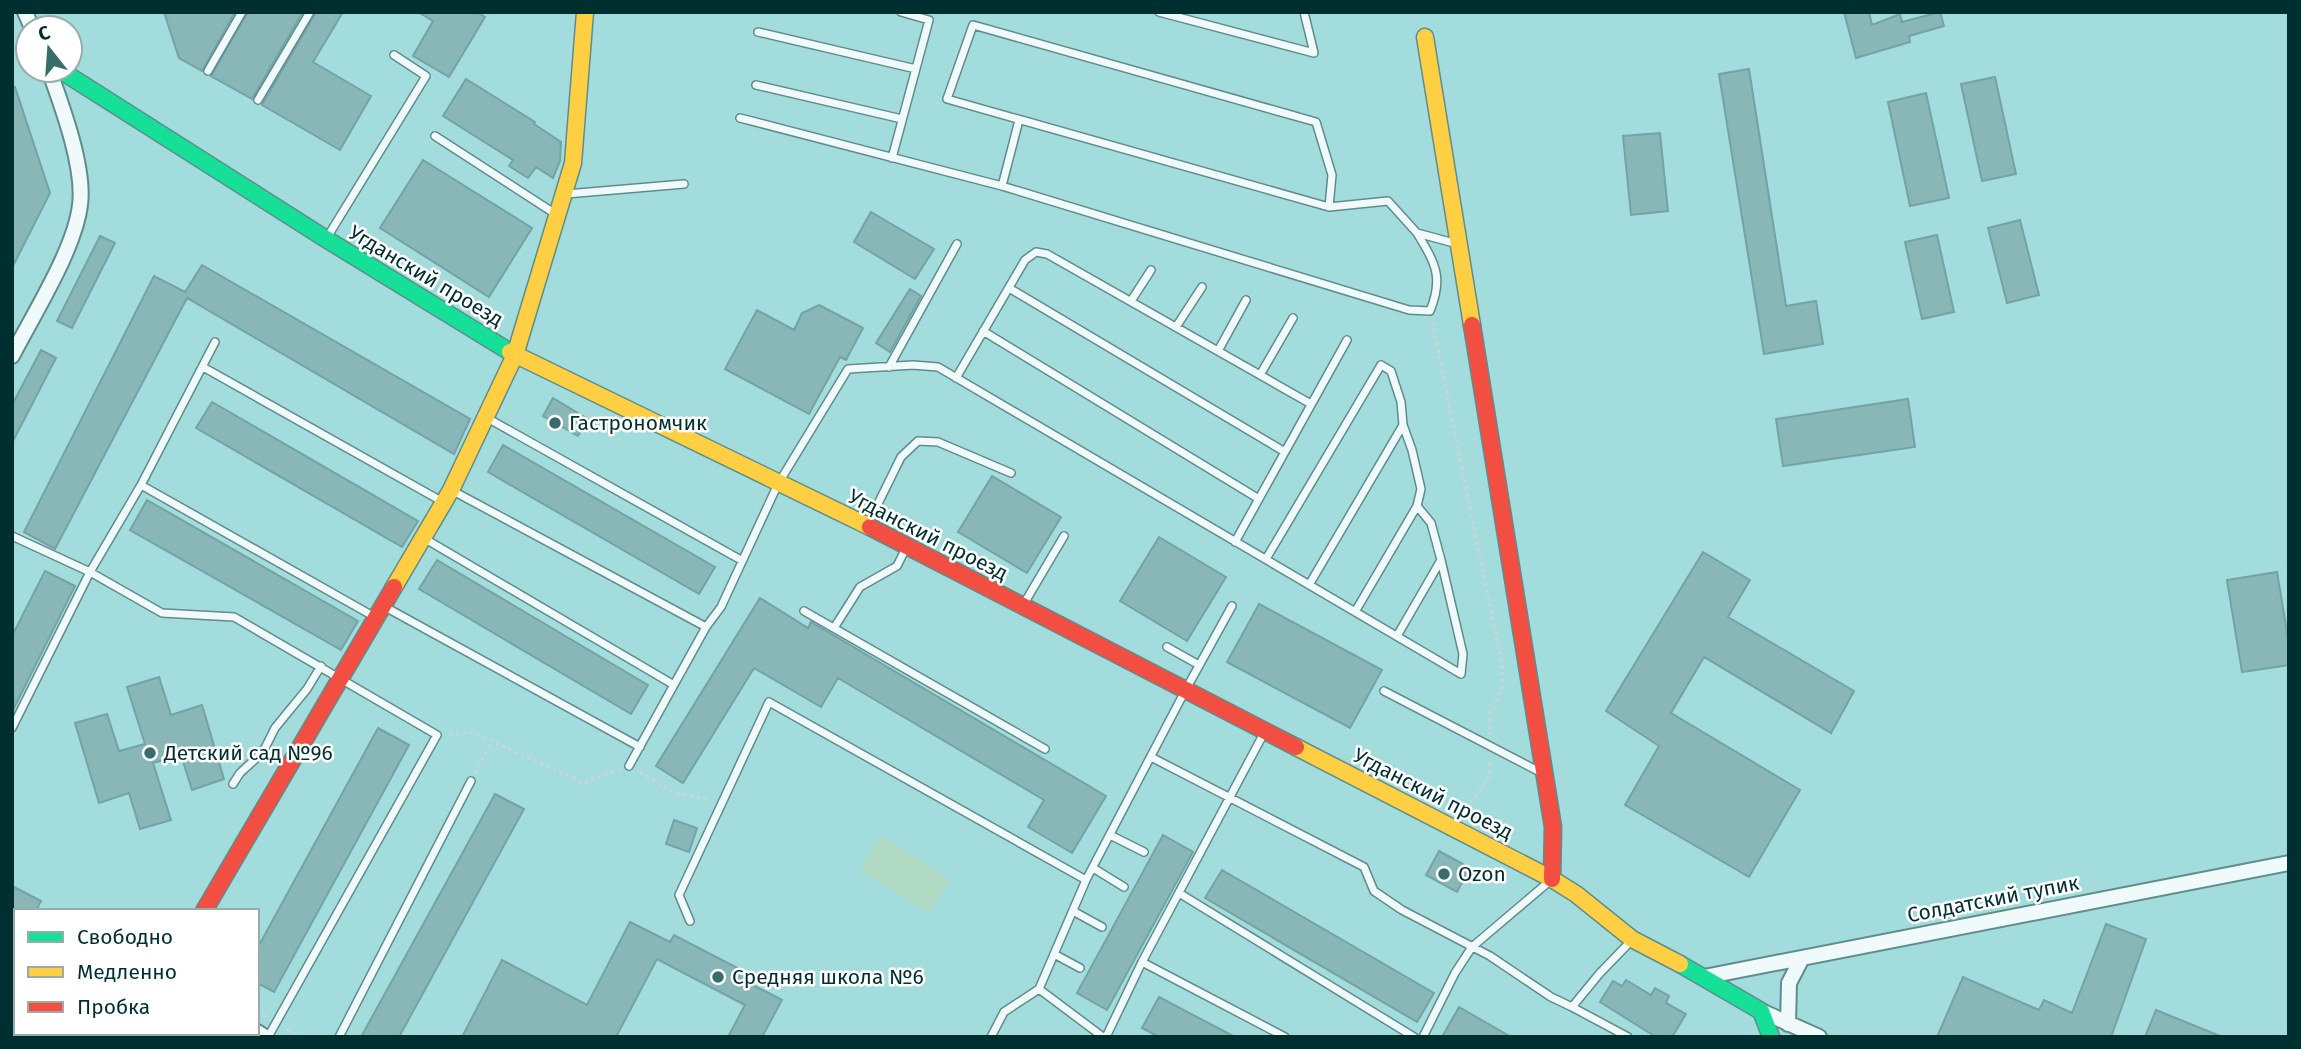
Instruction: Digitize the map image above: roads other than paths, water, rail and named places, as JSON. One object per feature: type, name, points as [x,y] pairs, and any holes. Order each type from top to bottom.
[{"type":"street","points":[[205,909],[447,496],[515,355],[573,163],[585,12]]},
{"type":"street","points":[[1424,37],[1553,827],[1552,879]]},
{"type":"street","points":[[12,356],[73,234],[80,204],[77,166],[54,84]]},
{"type":"street","name":"Угданский проезд","points":[[83,84],[326,239],[515,355],[907,545],[1552,879],[1632,939],[1761,1011]]},
{"type":"street","name":"Солдатский тупик","points":[[1704,977],[2289,863]]},
{"type":"street","points":[[1788,1024],[1789,983],[1802,958]]},
{"type":"street","points":[[1761,1011],[1819,1037]]},
{"type":"street","points":[[1761,1011],[1771,1037]]},
{"type":"lane","points":[[208,71],[242,12]]},
{"type":"lane","points":[[258,100],[310,12]]},
{"type":"lane","points":[[892,158],[929,20],[901,12]]},
{"type":"lane","points":[[1159,12],[1314,53],[1304,12]]},
{"type":"lane","points":[[740,118],[1002,187],[1409,310],[1430,311],[1438,292],[1434,262],[1417,233],[1388,201],[1329,207],[947,99],[972,25],[1316,122],[1332,175],[1329,207]]},
{"type":"lane","points":[[758,32],[915,69]]},
{"type":"lane","points":[[326,239],[426,76],[394,55]]},
{"type":"lane","points":[[756,85],[902,119]]},
{"type":"lane","points":[[1002,187],[1019,120]]},
{"type":"lane","points":[[435,136],[558,215]]},
{"type":"lane","points":[[564,195],[684,184]]},
{"type":"lane","points":[[1417,233],[1458,244]]},
{"type":"lane","points":[[889,367],[957,244]]},
{"type":"lane","points":[[956,378],[1025,260],[1036,252],[1047,254],[1311,404]]},
{"type":"lane","points":[[1131,301],[1151,270]]},
{"type":"lane","points":[[1176,327],[1202,287]]},
{"type":"lane","points":[[1009,288],[1285,452]]},
{"type":"lane","points":[[1219,351],[1246,300]]},
{"type":"lane","points":[[1261,375],[1293,318]]},
{"type":"lane","points":[[983,331],[1259,499]]},
{"type":"lane","points":[[1235,542],[1347,340]]},
{"type":"lane","points":[[12,728],[90,572],[141,485],[215,342]]},
{"type":"lane","points":[[1266,559],[1381,365],[1391,371],[1421,489],[1417,506],[1355,612]]},
{"type":"lane","points":[[629,766],[706,627],[721,607],[778,484],[848,369],[937,366],[1461,674],[1463,654],[1441,560],[1431,523],[1417,506]]},
{"type":"lane","points":[[202,367],[447,496],[706,627]]},
{"type":"lane","points":[[485,417],[741,560]]},
{"type":"lane","points":[[1309,585],[1403,425]]},
{"type":"lane","points":[[867,526],[901,457],[918,441],[938,442],[1011,473]]},
{"type":"lane","points":[[141,485],[640,747]]},
{"type":"lane","points":[[12,536],[90,572],[162,613],[234,617],[437,735],[266,1037]]},
{"type":"lane","points":[[1023,606],[1064,536]]},
{"type":"lane","points":[[423,537],[674,685]]},
{"type":"lane","points":[[834,628],[860,587],[897,566],[907,545]]},
{"type":"lane","points":[[1397,636],[1441,560]]},
{"type":"lane","points":[[991,1037],[1004,1012],[1039,989],[1086,880],[1232,606]]},
{"type":"lane","points":[[804,611],[1045,749]]},
{"type":"lane","points":[[1167,647],[1199,665]]},
{"type":"lane","points":[[233,784],[240,773],[263,752],[275,728],[307,689],[321,666]]},
{"type":"lane","points":[[1384,691],[1544,774]]},
{"type":"lane","points":[[690,921],[679,895],[769,702],[1086,880]]},
{"type":"lane","points":[[1039,989],[1104,1037],[1265,732]]},
{"type":"lane","points":[[1151,757],[1364,867],[1374,891],[1402,910],[1490,956],[1551,997],[1628,1037]]},
{"type":"lane","points":[[339,1037],[471,782]]},
{"type":"lane","points":[[1110,835],[1144,852]]},
{"type":"lane","points":[[1093,868],[1124,887]]},
{"type":"lane","points":[[1423,1037],[1455,973],[1472,947],[1552,879]]},
{"type":"lane","points":[[1179,893],[1415,1037]]},
{"type":"lane","points":[[1073,911],[1102,927]]},
{"type":"lane","points":[[1572,1007],[1632,939]]},
{"type":"lane","points":[[1054,954],[1080,968]]},
{"type":"lane","points":[[1142,962],[1285,1037]]},
{"type":"place","name":"Гастрономчик","points":[[555,423]]},
{"type":"place","name":"Детский сад №96","points":[[150,753]]},
{"type":"place","name":"Ozon","points":[[1444,874]]},
{"type":"place","name":"Средняя школа №6","points":[[718,977]]}]
